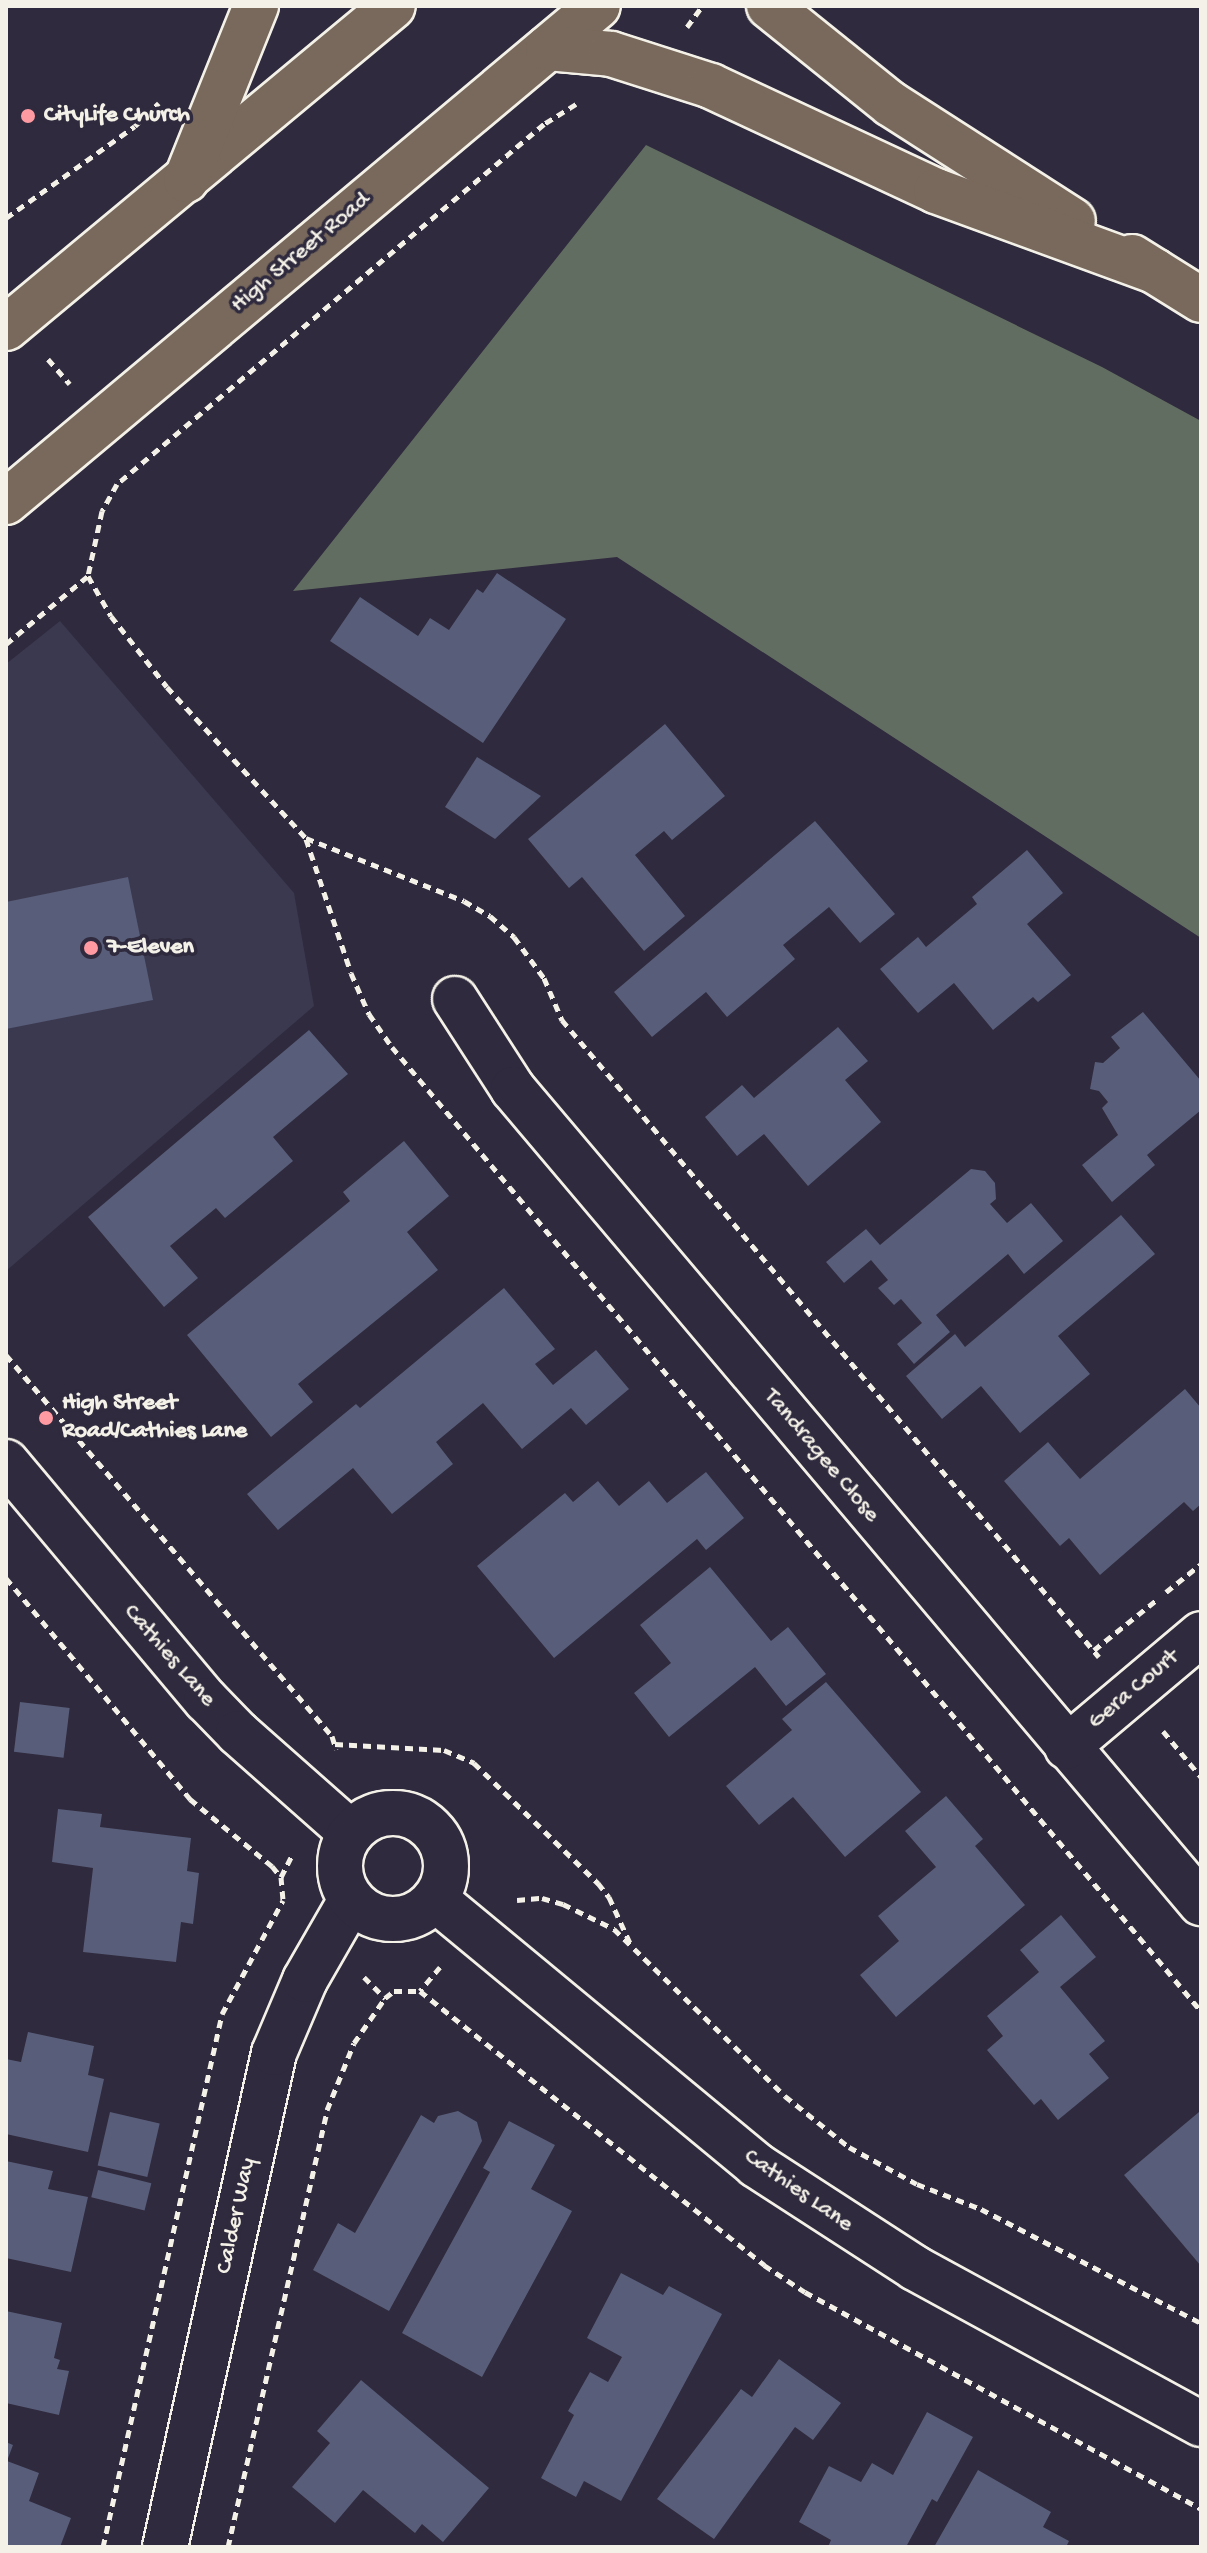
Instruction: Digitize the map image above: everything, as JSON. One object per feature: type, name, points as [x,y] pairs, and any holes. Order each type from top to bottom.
[{"type":"main road","points":[[186,180],[256,6]]},
{"type":"main road","points":[[13,323],[393,6]]},
{"type":"main road","name":"High Street Road","points":[[9,492],[102,420],[598,6]]},
{"type":"main road","points":[[769,6],[891,104],[1201,300]]},
{"type":"main road","points":[[548,48],[611,54],[711,86],[936,191],[1155,271]]},
{"type":"street","name":"Tandragee Close","points":[[455,999],[513,1089],[1201,1903]]},
{"type":"street","name":"Cathies Lane","points":[[6,1462],[206,1700],[238,1733],[351,1833]]},
{"type":"street","name":"Gera Court","points":[[1067,1747],[1201,1634]]},
{"type":"street","points":[[400,1813],[418,1819],[432,1831],[442,1846],[446,1864],[443,1882],[435,1899],[409,1917],[392,1919],[377,1917],[351,1900],[339,1867],[342,1849],[351,1833],[365,1821],[382,1814],[400,1813]]},
{"type":"street","name":"Cathies Lane","points":[[435,1899],[756,2165],[915,2268],[1201,2424]]},
{"type":"street","name":"Calder Way","points":[[165,2547],[274,2053],[305,1980],[351,1900]]},
{"type":"path","points":[[6,218],[135,126],[163,99]]},
{"type":"path","points":[[6,644],[88,576],[102,511],[117,484],[544,124],[583,101]]},
{"type":"path","points":[[13,323],[102,420]]},
{"type":"path","points":[[88,576],[111,616],[167,687],[306,838],[351,973],[369,1014],[392,1047],[1201,2011]]},
{"type":"path","points":[[306,838],[464,901],[490,916],[514,937],[544,978],[562,1020],[1103,1662]]},
{"type":"path","points":[[6,1355],[332,1736],[335,1744],[333,1759]]},
{"type":"path","points":[[1094,1650],[1201,1564]]},
{"type":"path","points":[[6,1578],[183,1791],[281,1877]]},
{"type":"path","points":[[1156,1724],[1201,1777]]},
{"type":"path","points":[[335,1744],[444,1750],[474,1763],[598,1883],[609,1897],[630,1943]]},
{"type":"path","points":[[103,2547],[222,2014],[283,1900],[281,1877],[293,1853]]},
{"type":"path","points":[[512,1901],[542,1898],[598,1919],[630,1943],[785,2096],[849,2147],[917,2184],[981,2209],[1201,2323]]},
{"type":"path","points":[[283,1900],[289,1906]]},
{"type":"path","points":[[420,1991],[442,1966]]},
{"type":"path","points":[[364,1977],[385,1998]]},
{"type":"path","points":[[228,2547],[327,2110],[354,2043],[385,1998],[394,1991],[420,1991],[764,2265],[805,2292],[1201,2509]]},
{"type":"shaded area","points":[[60,621],[294,893],[314,1006],[6,1271],[6,664]]},
{"type":"green space","points":[[646,145],[1102,367],[1201,421],[1201,938],[617,557],[293,591]]},
{"type":"building","points":[[497,573],[566,619],[483,743],[330,641],[360,597],[418,636],[430,618],[449,630],[477,589],[483,593]]},
{"type":"building","points":[[665,724],[725,796],[672,840],[664,831],[635,855],[685,916],[644,951],[582,877],[569,888],[528,839]]},
{"type":"building","points":[[477,757],[541,796],[495,839],[445,807]]},
{"type":"building","points":[[815,821],[895,914],[860,943],[829,907],[783,945],[795,959],[727,1017],[706,992],[652,1037],[614,992]]},
{"type":"building","points":[[1027,850],[1063,893],[1027,924],[1071,975],[1038,1002],[1033,997],[993,1030],[954,983],[918,1013],[880,969],[918,937],[926,947],[977,904],[972,897]]},
{"type":"building","name":"7-Eleven","points":[[128,877],[153,1000],[6,1029],[6,902]]},
{"type":"building","points":[[1143,1012],[1201,1081],[1201,1110],[1147,1155],[1155,1165],[1112,1202],[1082,1165],[1118,1135],[1102,1108],[1108,1102],[1099,1091],[1090,1089],[1095,1062],[1103,1063],[1120,1048],[1111,1037]]},
{"type":"building","points":[[838,1027],[868,1061],[845,1080],[881,1122],[808,1186],[764,1134],[737,1156],[705,1117],[742,1085],[754,1098]]},
{"type":"building","points":[[309,1030],[348,1074],[273,1137],[293,1161],[225,1218],[216,1208],[170,1246],[198,1278],[164,1307],[88,1217]]},
{"type":"building","points":[[404,1141],[449,1196],[407,1232],[438,1270],[298,1384],[313,1402],[271,1437],[187,1335],[350,1201],[343,1192]]},
{"type":"building","points":[[971,1169],[985,1171],[995,1183],[996,1199],[990,1204],[1007,1223],[1031,1203],[1063,1241],[1024,1274],[1008,1254],[936,1315],[950,1332],[914,1364],[897,1344],[922,1323],[901,1299],[894,1305],[878,1288],[888,1280],[871,1260],[844,1283],[826,1262],[866,1229],[880,1245]]},
{"type":"building","points":[[1121,1215],[1155,1254],[1058,1336],[1090,1374],[1020,1433],[981,1386],[942,1419],[906,1376],[955,1334],[965,1347]]},
{"type":"building","points":[[504,1288],[555,1349],[535,1364],[553,1385],[596,1350],[629,1389],[586,1425],[571,1408],[522,1449],[483,1403],[436,1442],[453,1464],[392,1514],[353,1468],[278,1530],[247,1494],[356,1404],[360,1408]]},
{"type":"building","points":[[1185,1389],[1201,1408],[1201,1504],[1193,1511],[1184,1502],[1100,1575],[1069,1538],[1060,1546],[1004,1481],[1048,1442],[1080,1479]]},
{"type":"building","points":[[706,1472],[744,1518],[706,1550],[697,1539],[554,1658],[477,1566],[565,1493],[573,1502],[598,1481],[619,1506],[649,1481],[667,1503]]},
{"type":"building","points":[[710,1567],[771,1641],[788,1627],[826,1674],[786,1706],[755,1667],[669,1737],[634,1693],[671,1663],[640,1625]]},
{"type":"building","points":[[826,1682],[921,1792],[845,1857],[793,1797],[759,1825],[726,1786],[792,1730],[782,1719]]},
{"type":"building","points":[[20,1702],[70,1708],[64,1758],[14,1752]]},
{"type":"building","points":[[946,1796],[983,1839],[975,1846],[1025,1905],[896,2017],[860,1975],[899,1941],[878,1916],[936,1867],[905,1831]]},
{"type":"building","points":[[58,1809],[102,1814],[100,1827],[191,1838],[187,1871],[199,1873],[193,1924],[181,1922],[176,1962],[83,1952],[93,1868],[52,1862]]},
{"type":"building","points":[[1061,1915],[1096,1957],[1060,1987],[1105,2041],[1089,2054],[1109,2078],[1058,2120],[1041,2099],[1034,2105],[987,2050],[1003,2036],[987,2016],[1039,1972],[1020,1950]]},
{"type":"building","points":[[28,2032],[94,2046],[88,2075],[104,2079],[88,2152],[6,2134],[6,2059],[21,2062]]},
{"type":"building","points":[[458,2111],[477,2122],[482,2141],[389,2311],[313,2270],[338,2223],[355,2233],[421,2115],[434,2123],[438,2116]]},
{"type":"building","points":[[110,2112],[160,2123],[147,2177],[98,2166]]},
{"type":"building","points":[[1199,2112],[1201,2115],[1201,2266],[1124,2175]]},
{"type":"building","points":[[509,2121],[555,2145],[531,2189],[572,2211],[482,2377],[402,2333],[490,2172],[483,2168]]},
{"type":"building","points":[[6,2161],[53,2171],[48,2189],[88,2197],[71,2272],[6,2258]]},
{"type":"building","points":[[98,2170],[151,2183],[145,2210],[91,2197]]},
{"type":"building","points":[[621,2273],[663,2295],[669,2286],[722,2314],[621,2501],[584,2481],[576,2497],[541,2478],[574,2415],[568,2411],[590,2372],[608,2382],[622,2357],[587,2338]]},
{"type":"building","points":[[6,2311],[62,2323],[54,2358],[60,2360],[57,2369],[69,2371],[59,2415],[6,2403]]},
{"type":"building","points":[[779,2359],[841,2403],[813,2440],[795,2427],[714,2539],[657,2499],[741,2389],[752,2397]]},
{"type":"building","points":[[361,2380],[489,2488],[443,2542],[422,2524],[415,2533],[363,2490],[335,2523],[292,2487],[330,2443],[317,2431]]},
{"type":"building","points":[[927,2412],[973,2437],[937,2502],[932,2499],[906,2547],[828,2547],[831,2540],[799,2522],[829,2466],[861,2482],[872,2463],[893,2475]]},
{"type":"building","points":[[6,2442],[13,2445],[7,2461],[39,2473],[29,2501],[71,2518],[60,2547],[6,2547]]},
{"type":"building","points":[[978,2470],[1051,2512],[1043,2527],[1069,2541],[1066,2547],[934,2547]]},
{"type":"place","name":"CityLife Church","points":[[28,116]]},
{"type":"place","name":"7-Eleven","points":[[91,948]]},
{"type":"place","name":"High Street Road/Cathies Lane","points":[[46,1418]]}]
